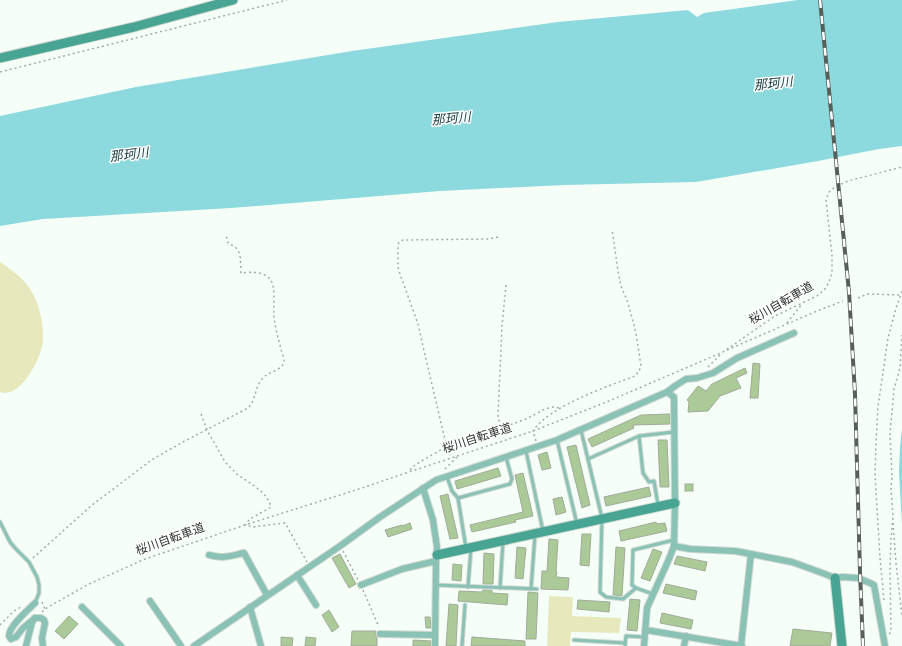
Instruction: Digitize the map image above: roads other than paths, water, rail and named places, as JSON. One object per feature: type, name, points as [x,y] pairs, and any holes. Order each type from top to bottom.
[{"type":"street","points":[[0,58],[134,27],[233,0]]},
{"type":"street","points":[[194,646],[436,480],[556,440],[581,430],[667,392],[686,379],[697,378],[713,373],[737,358],[794,334]]},
{"type":"street","points":[[644,646],[647,608],[669,559],[674,543],[674,397],[667,392]]},
{"type":"street","points":[[424,488],[433,520],[437,546],[435,585],[435,646]]},
{"type":"street","points":[[361,585],[402,569],[468,547],[675,503]]},
{"type":"street","points":[[674,543],[690,549],[735,551],[792,562],[835,578],[858,578],[870,583],[874,585],[885,646]]},
{"type":"street","points":[[209,555],[223,557],[244,553],[267,595]]},
{"type":"street","points":[[646,630],[742,646],[751,554]]},
{"type":"street","points":[[297,575],[316,605]]},
{"type":"street","points":[[835,578],[842,646]]},
{"type":"street","points":[[150,601],[181,646]]},
{"type":"street","points":[[35,603],[20,618],[9,632],[8,636],[12,638],[16,637],[23,628],[35,618],[41,618],[45,623],[42,638],[43,646]]},
{"type":"street","points":[[82,607],[121,646]]},
{"type":"street","points":[[250,607],[261,646]]},
{"type":"street","points":[[26,646],[32,622],[35,618]]},
{"type":"street","points":[[380,634],[435,635]]},
{"type":"street","points":[[684,646],[686,636]]},
{"type":"lane","points":[[581,430],[602,518],[600,592],[606,597],[623,599],[636,588]]},
{"type":"lane","points":[[588,459],[639,436],[674,432]]},
{"type":"lane","points":[[639,436],[643,473],[649,482],[654,481],[659,506]]},
{"type":"lane","points":[[556,440],[576,524]]},
{"type":"lane","points":[[526,450],[539,532],[531,589]]},
{"type":"lane","points":[[458,498],[510,484],[512,479],[506,457]]},
{"type":"lane","points":[[446,477],[452,491],[458,498],[468,547],[468,587]]},
{"type":"lane","points":[[0,522],[10,542],[29,562],[35,571],[40,584],[39,593],[35,603]]},
{"type":"lane","points":[[500,588],[503,540]]},
{"type":"lane","points":[[653,594],[632,585],[633,550],[674,543]]},
{"type":"lane","points":[[435,585],[537,589]]},
{"type":"lane","points":[[462,646],[465,605]]},
{"type":"lane","points":[[574,640],[625,645],[626,636],[645,637]]},
{"type":"water","name":"那珂川","points":[[798,0],[902,0],[902,146],[696,182],[564,185],[440,191],[231,208],[43,219],[0,226],[0,116],[136,87],[352,51],[558,22],[688,10],[697,17],[704,13]]},
{"type":"water","points":[[902,429],[902,525],[899,472]]},
{"type":"railway","points":[[820,0],[849,292],[855,394],[863,646]]}]
